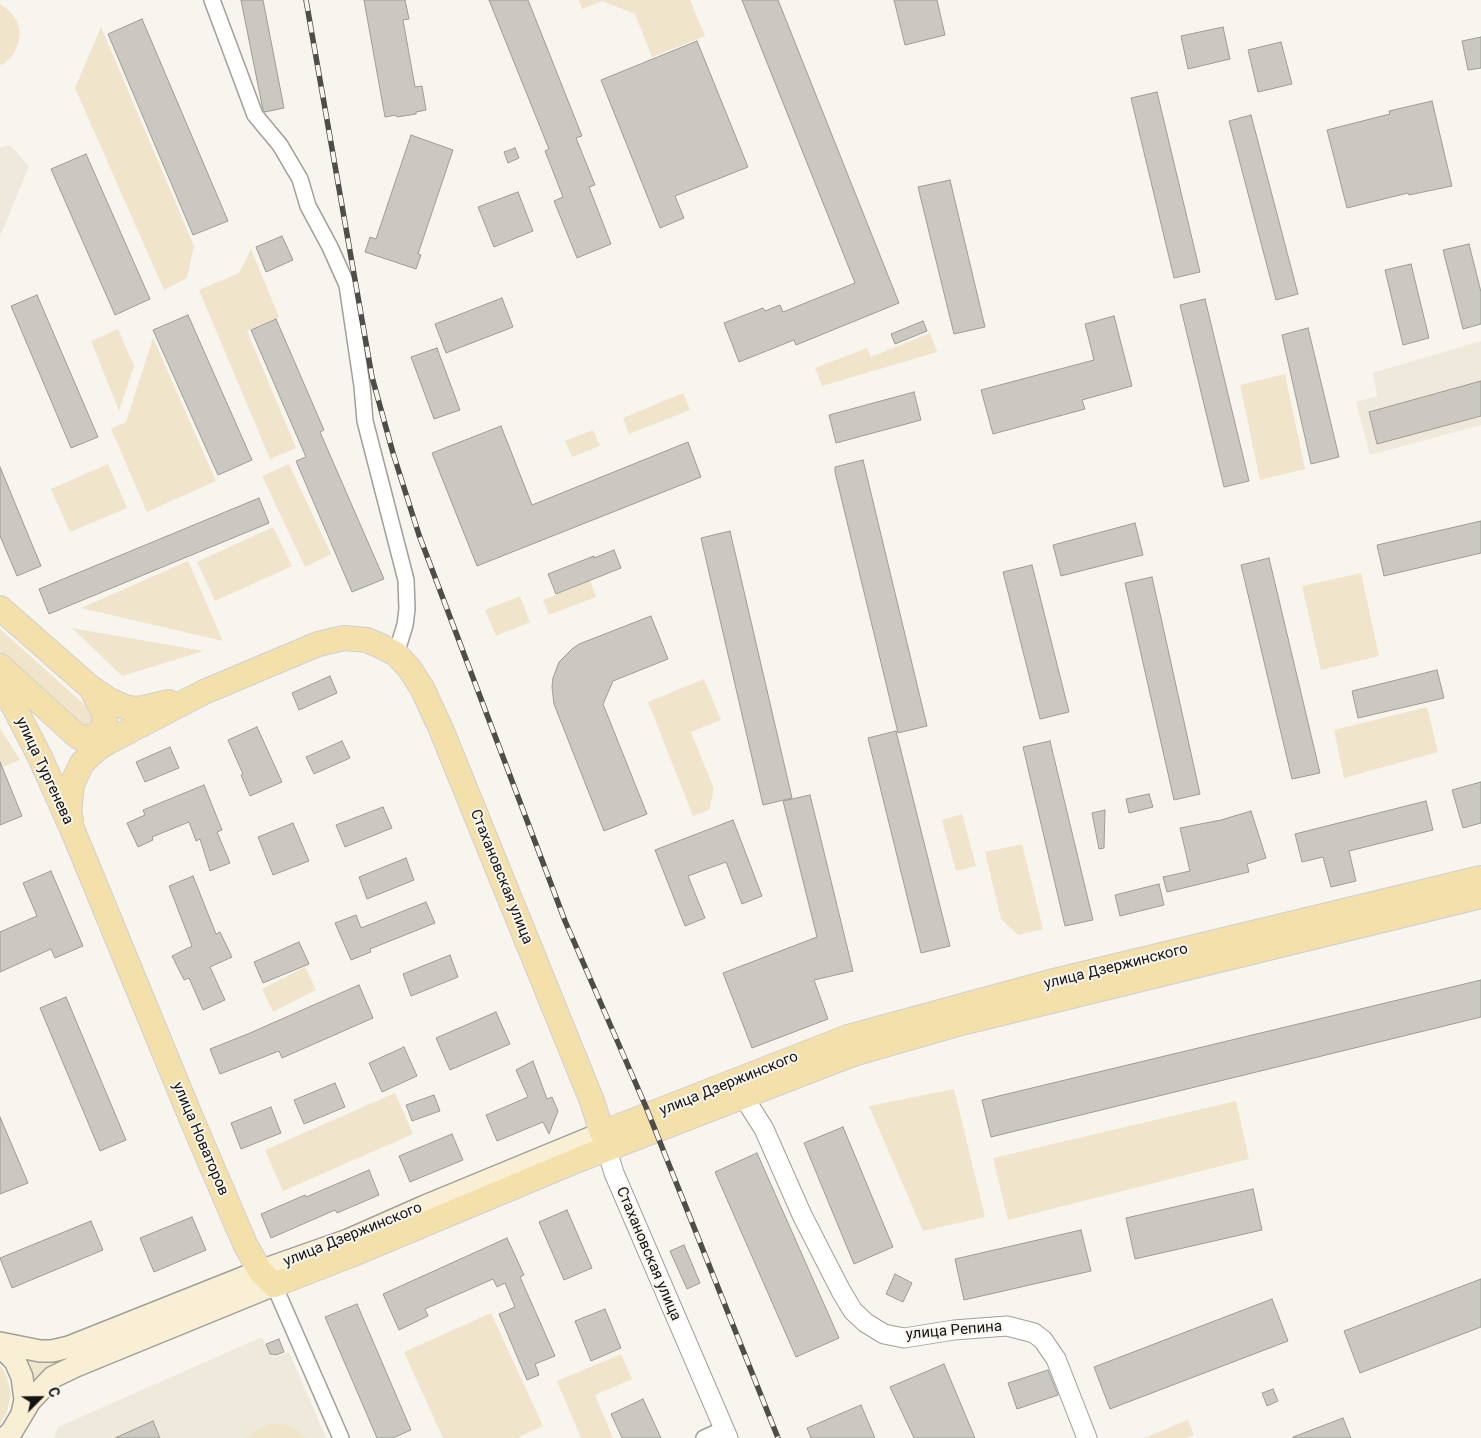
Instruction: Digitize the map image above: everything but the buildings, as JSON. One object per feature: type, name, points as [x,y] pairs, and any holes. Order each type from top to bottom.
[{"type":"main road","points":[[0,608],[90,687],[109,700],[125,707],[134,709],[144,708],[204,692]]},
{"type":"main road","name":"Стахановская улица","points":[[73,831],[69,812],[72,784],[82,763],[98,748],[204,692],[331,640],[344,638],[367,640],[396,654],[410,668],[422,688],[441,729],[592,1101],[604,1141]]},
{"type":"main road","points":[[2,674],[76,736],[83,739],[99,734],[105,723],[104,712],[90,687]]},
{"type":"main road","name":"улица Тургенева","points":[[2,674],[12,703],[73,831]]},
{"type":"main road","name":"улица Новаторов","points":[[73,831],[245,1244],[267,1278]]},
{"type":"main road","name":"улица Дзержинского","points":[[0,1345],[40,1351],[52,1351],[69,1347],[267,1278],[351,1255],[491,1195],[604,1141],[848,1037],[1050,982],[1481,878]]},
{"type":"main road","name":"улица Дзержинского","points":[[604,1141],[743,1096],[853,1054],[961,1023],[1481,896]]},
{"type":"main road","name":"улица Дзержинского","points":[[15,1428],[36,1394],[53,1378],[267,1278]]},
{"type":"main road","name":"улица Дзержинского","points":[[0,1345],[15,1361],[22,1377],[25,1400],[15,1428]]},
{"type":"street","points":[[212,0],[255,115],[280,145],[300,178],[308,206],[330,247],[347,285],[362,386],[365,421],[406,580],[406,617],[396,654]]},
{"type":"street","name":"улица Репина","points":[[743,1096],[764,1129],[802,1215],[840,1291],[853,1311],[866,1323],[884,1334],[904,1338],[954,1330],[1007,1326],[1034,1332],[1043,1340],[1056,1359],[1087,1438]]},
{"type":"street","name":"Стахановская улица","points":[[604,1141],[617,1182],[726,1434]]},
{"type":"street","name":"улица Новаторов","points":[[267,1278],[341,1438]]},
{"type":"street","points":[[704,1438],[726,1434]]},
{"type":"shaded area","points":[[579,0],[690,0],[705,36],[652,57],[635,14],[602,1],[582,9]]},
{"type":"shaded area","points":[[0,4],[10,11],[17,21],[20,32],[18,44],[13,55],[0,65]]},
{"type":"shaded area","points":[[101,27],[194,246],[187,278],[164,290],[75,88]]},
{"type":"shaded area","points":[[10,145],[29,166],[0,237],[0,148]]},
{"type":"shaded area","points":[[251,249],[279,317],[247,331],[296,448],[270,459],[199,290],[239,273]]},
{"type":"shaded area","points":[[118,329],[134,366],[119,411],[91,341]]},
{"type":"shaded area","points":[[930,333],[937,352],[822,386],[815,368],[867,348],[871,357]]},
{"type":"shaded area","points":[[153,338],[216,481],[147,512],[111,429],[126,422]]},
{"type":"shaded area","points":[[1481,341],[1481,425],[1370,455],[1356,402],[1377,396],[1373,373]]},
{"type":"shaded area","points":[[1285,374],[1305,469],[1260,480],[1240,385]]},
{"type":"shaded area","points":[[683,393],[690,410],[629,434],[623,418]]},
{"type":"shaded area","points":[[593,430],[600,446],[572,457],[565,441]]},
{"type":"shaded area","points":[[108,464],[127,508],[70,532],[51,489]]},
{"type":"shaded area","points":[[289,464],[331,554],[305,567],[262,476]]},
{"type":"shaded area","points":[[273,527],[292,566],[215,601],[197,562]]},
{"type":"shaded area","points":[[188,561],[223,641],[81,608]]},
{"type":"shaded area","points":[[1361,573],[1379,656],[1321,670],[1302,586]]},
{"type":"shaded area","points":[[590,581],[596,597],[549,615],[543,600]]},
{"type":"shaded area","points":[[520,596],[530,622],[496,636],[485,610]]},
{"type":"shaded area","points":[[72,628],[204,651],[122,676]]},
{"type":"shaded area","points":[[0,629],[96,715],[90,733],[0,653]]},
{"type":"shaded area","points":[[704,679],[721,720],[691,732],[714,789],[709,810],[693,816],[648,702]]},
{"type":"shaded area","points":[[1427,707],[1438,752],[1344,778],[1334,730]]},
{"type":"shaded area","points":[[0,728],[20,760],[0,768]]},
{"type":"shaded area","points":[[962,814],[976,866],[956,871],[942,820]]},
{"type":"shaded area","points":[[1022,844],[1043,929],[1018,935],[1001,919],[985,852]]},
{"type":"shaded area","points":[[305,967],[316,990],[273,1012],[262,989]]},
{"type":"shaded area","points":[[954,1089],[985,1217],[923,1231],[869,1106]]},
{"type":"shaded area","points":[[395,1093],[413,1134],[283,1191],[265,1150]]},
{"type":"shaded area","points":[[1236,1101],[1249,1159],[1008,1220],[993,1158]]},
{"type":"shaded area","points":[[491,1313],[543,1426],[517,1438],[443,1438],[404,1352]]},
{"type":"shaded area","points":[[262,1337],[271,1356],[276,1357],[289,1352],[326,1438],[54,1438],[58,1427]]},
{"type":"shaded area","points":[[621,1354],[632,1379],[595,1395],[613,1438],[581,1438],[557,1381]]},
{"type":"shaded area","points":[[20,1360],[40,1362],[62,1362],[30,1390]]},
{"type":"shaded area","points":[[0,1365],[7,1377],[11,1394],[7,1412],[0,1424]]},
{"type":"shaded area","points":[[1188,1420],[1194,1435],[1187,1438],[1144,1438]]},
{"type":"shaded area","points":[[269,1424],[288,1425],[299,1431],[306,1438],[246,1438],[254,1431]]},
{"type":"railway","points":[[306,0],[372,377],[393,453],[419,535],[565,921],[646,1107],[778,1438]]}]
